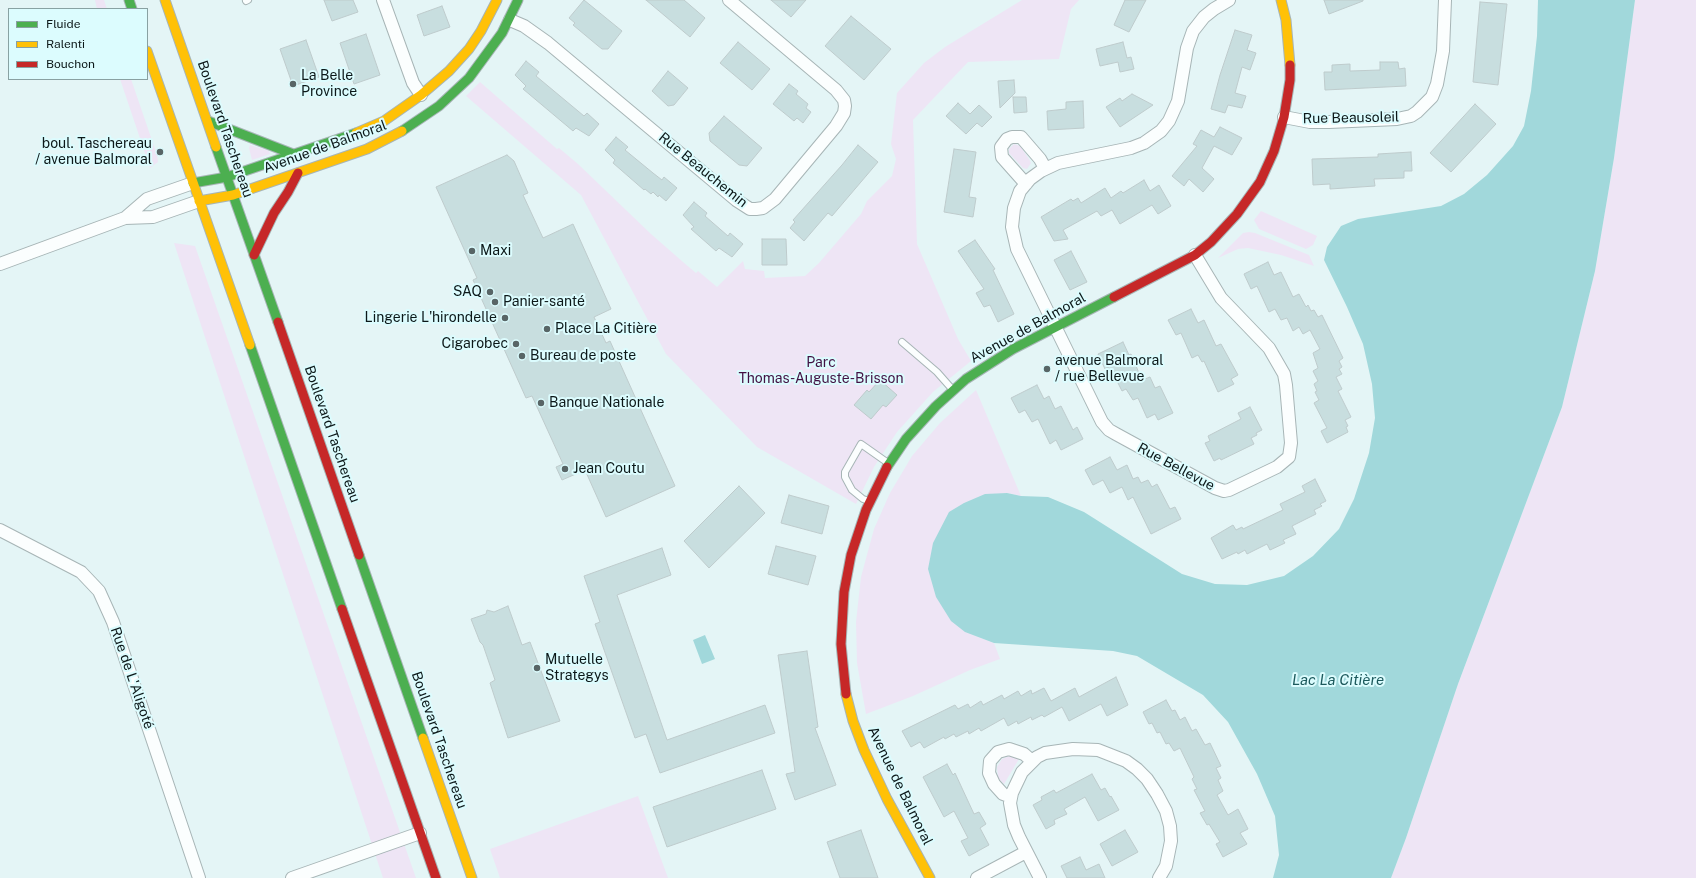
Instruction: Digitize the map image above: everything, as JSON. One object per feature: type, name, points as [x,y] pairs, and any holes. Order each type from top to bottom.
[{"type":"street","name":"Boulevard Taschereau","points":[[165,0],[472,878]]},
{"type":"street","points":[[383,0],[413,83],[421,95]]},
{"type":"street","name":"Avenue de Balmoral","points":[[193,183],[227,177],[373,126],[396,113],[421,95],[449,71],[469,48],[487,21],[496,0]]},
{"type":"street","name":"Avenue de Balmoral","points":[[199,202],[233,195],[298,173],[376,145],[401,132],[426,116],[450,97],[469,78],[490,52],[510,20],[518,0]]},
{"type":"street","name":"Rue Beauchemin","points":[[510,20],[524,26],[554,47],[736,200],[750,208],[763,208],[775,199],[839,123],[844,113],[845,106],[844,100],[836,90],[729,0]]},
{"type":"street","name":"Rue Bellevue","points":[[1195,255],[1221,298],[1269,348],[1284,374],[1286,385],[1291,443],[1289,457],[1277,467],[1229,490],[1220,490],[1109,430],[1099,417],[1016,249],[1012,227],[1014,208],[1020,191],[1034,175],[1058,163],[1131,148],[1144,143],[1161,131],[1169,121],[1178,101],[1187,48],[1193,31],[1204,17],[1229,0]]},
{"type":"street","name":"Avenue de Balmoral","points":[[930,878],[887,799],[864,750],[853,721],[846,692],[841,644],[844,592],[851,555],[869,502],[889,463],[916,427],[953,390],[977,371],[1001,356],[1055,327],[1160,275],[1195,255],[1226,227],[1260,182],[1274,150],[1284,117],[1290,80],[1290,59],[1286,20],[1281,0]]},
{"type":"street","name":"Rue Beausoleil","points":[[1284,117],[1310,122],[1329,122],[1397,119],[1404,118],[1417,112],[1432,97],[1437,84],[1443,51],[1445,0]]},
{"type":"street","points":[[148,54],[436,878]]},
{"type":"street","points":[[208,121],[293,154]]},
{"type":"street","points":[[1026,184],[1002,157],[1001,148],[1007,139],[1012,137],[1020,137],[1035,153],[1046,168]]},
{"type":"street","points":[[254,255],[274,214],[298,173]]},
{"type":"street","points":[[125,218],[147,199],[193,183]]},
{"type":"street","points":[[0,264],[125,218],[153,217],[199,202]]},
{"type":"street","name":"Rue de L'Aligoté","points":[[0,530],[76,569],[90,580],[99,591],[113,622],[199,878]]},
{"type":"street","points":[[1011,797],[1003,794],[994,784],[989,773],[990,761],[998,752],[1009,749],[1024,754],[1032,761]]},
{"type":"street","points":[[1040,878],[1026,852],[1014,825],[1011,813],[1011,797],[1016,782],[1022,772],[1032,761],[1045,753],[1059,750],[1085,749],[1098,750],[1126,761],[1147,779],[1157,794],[1166,811],[1170,826],[1171,841],[1169,855],[1159,878]]},
{"type":"street","points":[[292,878],[420,833]]},
{"type":"street","points":[[977,878],[1026,852]]},
{"type":"lane","points":[[902,342],[937,372],[953,390]]},
{"type":"lane","points":[[869,502],[864,500],[852,490],[844,472],[861,444],[889,463]]},
{"type":"green space","points":[[95,0],[104,0],[107,8],[97,8]]},
{"type":"green space","name":"Parc Thomas-Auguste-Brisson","points":[[1022,0],[1079,0],[1071,9],[1059,59],[968,62],[913,120],[917,244],[958,339],[971,361],[933,392],[897,432],[874,467],[856,504],[757,447],[666,354],[581,195],[466,96],[480,82],[557,149],[559,148],[578,164],[651,234],[683,262],[696,273],[698,271],[717,287],[743,261],[745,269],[764,271],[765,278],[805,276],[819,263],[861,214],[867,201],[892,176],[896,159],[891,144],[897,93],[924,63],[945,47]]},
{"type":"green space","points":[[1635,0],[1696,0],[1696,878],[1391,878],[1458,684],[1562,407],[1595,271],[1614,158]]},
{"type":"green space","points":[[120,80],[131,80],[157,155],[158,162],[150,168]]},
{"type":"green space","points":[[1014,144],[1020,146],[1029,159],[1031,163],[1027,169],[1023,168],[1009,153],[1009,149]]},
{"type":"green space","points":[[250,145],[269,151],[270,154],[252,160],[249,148]]},
{"type":"green space","points":[[1261,211],[1317,236],[1313,245],[1306,249],[1259,229],[1254,220]]},
{"type":"green space","points":[[1243,233],[1255,233],[1309,255],[1314,266],[1281,255],[1248,248],[1238,249],[1218,258]]},
{"type":"green space","points":[[174,243],[195,246],[416,878],[383,878]]},
{"type":"green space","points":[[976,390],[1021,496],[1007,493],[966,632],[994,643],[1000,659],[970,670],[913,696],[866,714],[857,663],[856,622],[861,577],[874,529],[890,493],[912,456],[940,423]]},
{"type":"green space","points":[[1009,756],[1019,759],[1004,784],[998,778],[997,767],[1002,759]]},
{"type":"green space","points":[[638,796],[668,878],[500,878],[490,849]]},
{"type":"water","name":"Lac La Citière","points":[[1538,0],[1635,0],[1614,158],[1595,271],[1562,407],[1458,684],[1391,878],[1273,878],[1279,855],[1275,816],[1257,774],[1228,722],[1203,695],[1137,656],[1113,651],[994,643],[965,632],[951,621],[936,597],[928,569],[933,543],[949,512],[964,503],[985,494],[1007,493],[1021,496],[1048,497],[1084,512],[1182,574],[1215,584],[1247,585],[1284,576],[1313,556],[1339,529],[1354,499],[1369,453],[1375,418],[1372,384],[1363,344],[1324,260],[1327,247],[1341,226],[1358,219],[1441,206],[1464,194],[1487,175],[1513,146],[1524,126],[1531,91],[1537,36]]},
{"type":"water","points":[[705,635],[715,659],[702,664],[693,640]]},
{"type":"building","points":[[324,0],[353,0],[358,12],[332,21]]},
{"type":"building","points":[[584,0],[622,31],[608,49],[602,49],[573,25],[575,23],[569,18]]},
{"type":"building","points":[[646,0],[684,0],[705,18],[690,37]]},
{"type":"building","points":[[771,0],[806,0],[791,17]]},
{"type":"building","points":[[1125,0],[1146,0],[1129,32],[1114,25]]},
{"type":"building","points":[[1324,0],[1363,0],[1363,1],[1329,14]]},
{"type":"building","points":[[1480,2],[1507,4],[1498,85],[1473,82]]},
{"type":"building","points":[[442,6],[450,27],[424,36],[417,15]]},
{"type":"building","points":[[851,16],[891,49],[864,80],[825,46]]},
{"type":"building","points":[[1235,30],[1252,35],[1247,50],[1256,53],[1250,70],[1242,67],[1235,93],[1246,96],[1242,108],[1228,105],[1225,113],[1211,109],[1220,75]]},
{"type":"building","points":[[366,34],[380,75],[354,84],[340,43]]},
{"type":"building","points":[[306,40],[319,77],[293,86],[280,49]]},
{"type":"building","points":[[738,42],[770,69],[752,90],[720,63]]},
{"type":"building","points":[[1123,42],[1127,58],[1131,57],[1134,69],[1120,72],[1118,62],[1100,66],[1096,49]]},
{"type":"building","points":[[526,61],[539,72],[536,76],[584,116],[587,113],[599,124],[589,136],[576,128],[573,131],[523,89],[526,86],[515,75]]},
{"type":"building","points":[[1380,62],[1398,62],[1399,69],[1405,68],[1406,86],[1325,90],[1324,72],[1332,72],[1332,65],[1350,64],[1350,71],[1380,70]]},
{"type":"building","points":[[668,71],[688,88],[674,105],[668,106],[652,91]]},
{"type":"building","points":[[1014,80],[1015,93],[1000,108],[998,81]]},
{"type":"building","points":[[789,84],[798,91],[796,94],[808,104],[806,108],[811,112],[803,123],[797,118],[794,121],[773,104]]},
{"type":"building","points":[[1132,94],[1153,105],[1120,127],[1106,107],[1120,98],[1122,101]]},
{"type":"building","points":[[1013,97],[1026,97],[1027,112],[1014,113]]},
{"type":"building","points":[[1083,101],[1084,128],[1048,130],[1047,111],[1066,109],[1066,102]]},
{"type":"building","points":[[958,103],[970,114],[979,105],[992,117],[982,127],[977,123],[966,134],[946,116]]},
{"type":"building","points":[[1475,104],[1496,124],[1451,172],[1430,153]]},
{"type":"building","points":[[724,116],[762,148],[747,166],[739,165],[710,141],[709,133]]},
{"type":"building","points":[[1220,127],[1242,138],[1232,155],[1214,146],[1202,168],[1214,179],[1203,192],[1189,179],[1184,186],[1172,176],[1197,146],[1193,144],[1201,130],[1214,137]]},
{"type":"building","points":[[616,137],[628,147],[625,150],[662,180],[664,177],[677,188],[666,201],[659,195],[658,197],[653,192],[651,194],[645,189],[644,190],[613,163],[615,160],[605,150]]},
{"type":"building","points":[[858,145],[878,162],[832,216],[828,213],[804,241],[790,228],[795,222],[793,220]]},
{"type":"building","points":[[954,149],[976,152],[969,197],[976,198],[973,217],[944,212]]},
{"type":"building","points":[[1411,152],[1412,171],[1404,171],[1404,178],[1374,179],[1375,186],[1330,189],[1330,184],[1313,185],[1312,159],[1378,157],[1378,154]]},
{"type":"building","name":"Place La Citière","points":[[507,155],[514,161],[528,193],[523,195],[543,238],[573,224],[611,309],[594,317],[606,343],[610,341],[675,486],[606,517],[585,470],[562,480],[556,467],[563,464],[532,396],[526,398],[473,280],[477,278],[436,187]]},
{"type":"building","points":[[1144,180],[1150,191],[1159,185],[1171,206],[1158,214],[1152,205],[1120,224],[1112,210],[1101,216],[1097,211],[1063,230],[1068,239],[1054,241],[1041,217],[1071,199],[1073,201],[1078,198],[1081,203],[1105,188],[1111,198],[1121,191],[1123,193]]},
{"type":"building","points":[[694,202],[707,213],[705,216],[728,236],[730,233],[743,244],[732,257],[719,248],[716,251],[691,229],[694,227],[683,215]]},
{"type":"building","points":[[762,239],[786,239],[787,265],[762,265]]},
{"type":"building","points":[[975,240],[995,269],[993,270],[1014,314],[998,322],[990,305],[984,307],[976,293],[984,289],[958,251]]},
{"type":"building","points":[[1071,251],[1087,282],[1070,290],[1054,260]]},
{"type":"building","points":[[1268,262],[1274,275],[1281,272],[1293,297],[1299,294],[1306,307],[1308,305],[1311,311],[1314,310],[1318,317],[1322,315],[1343,358],[1339,361],[1342,367],[1339,369],[1342,374],[1336,377],[1342,389],[1338,391],[1351,417],[1345,420],[1348,426],[1346,427],[1348,432],[1327,443],[1321,431],[1327,428],[1314,403],[1319,400],[1315,392],[1317,391],[1314,384],[1318,381],[1313,371],[1318,368],[1313,353],[1320,349],[1310,330],[1303,334],[1299,327],[1293,331],[1287,318],[1281,320],[1275,309],[1269,312],[1257,286],[1251,289],[1244,274]]},
{"type":"building","points":[[1191,309],[1198,323],[1204,320],[1216,346],[1221,344],[1238,375],[1231,379],[1234,384],[1218,392],[1204,361],[1202,362],[1198,355],[1192,358],[1181,333],[1176,335],[1168,320]]},
{"type":"building","points":[[1123,342],[1129,355],[1131,354],[1139,373],[1142,372],[1145,379],[1150,377],[1155,388],[1160,386],[1173,413],[1158,420],[1155,414],[1147,418],[1138,398],[1133,400],[1126,389],[1122,391],[1113,373],[1112,374],[1108,367],[1105,369],[1098,354]]},
{"type":"building","points":[[880,380],[897,395],[886,407],[883,405],[871,419],[854,405],[867,390],[869,392]]},
{"type":"building","points":[[1037,385],[1044,399],[1049,396],[1055,409],[1061,406],[1073,430],[1077,427],[1083,439],[1061,450],[1056,440],[1050,444],[1038,419],[1032,422],[1025,410],[1019,413],[1011,398]]},
{"type":"building","points":[[1250,407],[1262,430],[1251,438],[1254,444],[1221,460],[1220,458],[1214,461],[1205,443],[1210,441],[1208,436],[1241,419],[1238,413]]},
{"type":"building","points":[[1110,457],[1117,470],[1127,465],[1133,479],[1138,477],[1141,483],[1148,480],[1152,487],[1157,484],[1170,509],[1175,507],[1181,519],[1151,534],[1133,497],[1128,500],[1122,487],[1110,493],[1103,480],[1093,485],[1085,470]]},
{"type":"building","points":[[1315,479],[1326,501],[1320,504],[1322,506],[1314,510],[1316,514],[1292,526],[1296,534],[1283,540],[1285,543],[1270,550],[1267,544],[1247,554],[1245,550],[1222,559],[1211,538],[1233,525],[1236,530],[1242,527],[1243,529],[1283,510],[1280,504],[1305,492],[1302,486]]},
{"type":"building","points":[[739,486],[765,513],[709,568],[684,541]]},
{"type":"building","points":[[789,495],[829,506],[822,534],[781,523]]},
{"type":"building","points":[[776,546],[816,556],[808,585],[768,574]]},
{"type":"building","points":[[662,548],[671,575],[617,595],[667,740],[765,705],[775,733],[660,773],[646,734],[635,738],[595,624],[600,622],[584,576]]},
{"type":"building","points":[[508,606],[522,645],[530,642],[560,721],[508,738],[490,683],[495,680],[483,645],[480,642],[471,619],[486,614],[487,610],[494,612]]},
{"type":"building","points":[[807,651],[818,727],[815,728],[836,785],[795,800],[786,774],[795,772],[778,655]]},
{"type":"building","points":[[1116,677],[1128,705],[1107,716],[1101,704],[1069,721],[1062,707],[1044,717],[1042,715],[1032,720],[1031,717],[1018,724],[1017,721],[1008,726],[1004,718],[981,731],[979,728],[969,734],[968,731],[956,737],[954,734],[945,739],[944,737],[924,748],[920,742],[911,747],[902,731],[955,705],[958,709],[968,704],[970,708],[981,701],[983,705],[1002,695],[1004,699],[1018,691],[1021,696],[1031,690],[1032,694],[1044,688],[1051,701],[1075,688],[1079,697]]},
{"type":"building","points":[[1166,700],[1172,711],[1175,710],[1180,720],[1185,717],[1192,731],[1196,729],[1205,745],[1210,743],[1221,766],[1216,768],[1221,778],[1218,780],[1223,791],[1217,795],[1228,815],[1238,809],[1248,829],[1240,833],[1247,844],[1223,857],[1216,844],[1220,842],[1200,813],[1205,811],[1194,790],[1197,789],[1192,779],[1194,777],[1180,748],[1174,751],[1169,743],[1166,744],[1160,732],[1157,733],[1152,723],[1149,724],[1143,712]]},
{"type":"building","points":[[947,764],[953,775],[955,773],[974,814],[979,812],[986,824],[980,828],[989,845],[969,856],[961,841],[968,838],[954,811],[944,817],[923,777]]},
{"type":"building","points":[[762,770],[776,809],[667,847],[653,807]]},
{"type":"building","points":[[1092,774],[1101,790],[1105,788],[1119,810],[1098,821],[1085,797],[1064,809],[1067,814],[1054,820],[1055,824],[1046,829],[1033,805],[1042,800],[1041,797],[1054,790],[1056,793]]},
{"type":"building","points":[[861,830],[878,878],[840,878],[827,842]]},
{"type":"building","points":[[1125,830],[1138,852],[1112,866],[1100,844]]},
{"type":"building","points":[[1080,857],[1086,870],[1099,864],[1105,878],[1067,878],[1061,866]]},
{"type":"traffic: fast","points":[[129,0],[132,8]]},
{"type":"traffic: fast","points":[[402,131],[439,106],[469,78],[502,33],[518,0]]},
{"type":"traffic: fast","points":[[208,121],[293,154]]},
{"type":"traffic: fast","points":[[193,183],[227,177],[356,133]]},
{"type":"traffic: fast","points":[[216,147],[278,322]]},
{"type":"traffic: fast","points":[[887,467],[906,439],[936,406],[966,379],[1013,349],[1114,297]]},
{"type":"traffic: fast","points":[[250,345],[342,609]]},
{"type":"traffic: fast","points":[[359,555],[423,738]]},
{"type":"traffic: slow","points":[[165,0],[216,147]]},
{"type":"traffic: slow","points":[[356,133],[384,121],[421,95],[449,71],[469,49],[481,31],[497,0]]},
{"type":"traffic: slow","points":[[1281,0],[1286,20],[1290,65]]},
{"type":"traffic: slow","points":[[148,54],[250,345]]},
{"type":"traffic: slow","points":[[199,201],[233,195],[367,149],[402,131]]},
{"type":"traffic: slow","points":[[846,694],[853,721],[864,750],[887,799],[930,878]]},
{"type":"traffic: slow","points":[[423,738],[472,878]]},
{"type":"traffic: jam","points":[[1114,297],[1195,255],[1211,242],[1237,214],[1260,182],[1274,151],[1284,117],[1290,80],[1290,65]]},
{"type":"traffic: jam","points":[[254,255],[274,213],[288,192],[298,173]]},
{"type":"traffic: jam","points":[[278,322],[359,555]]},
{"type":"traffic: jam","points":[[846,694],[841,644],[844,592],[851,555],[866,510],[887,467]]},
{"type":"traffic: jam","points":[[342,609],[436,878]]},
{"type":"place","name":"La Belle Province","points":[[293,84]]},
{"type":"place","name":"boul. Taschereau / avenue Balmoral","points":[[160,152]]},
{"type":"place","name":"Maxi","points":[[472,251]]},
{"type":"place","name":"SAQ","points":[[490,292]]},
{"type":"place","name":"Panier-santé","points":[[495,302]]},
{"type":"place","name":"Lingerie L'hirondelle","points":[[505,318]]},
{"type":"place","name":"Place La Citière","points":[[547,329]]},
{"type":"place","name":"Cigarobec","points":[[516,344]]},
{"type":"place","name":"Bureau de poste","points":[[522,356]]},
{"type":"place","name":"avenue Balmoral / rue Bellevue","points":[[1047,369]]},
{"type":"place","name":"Banque Nationale","points":[[541,403]]},
{"type":"place","name":"Jean Coutu","points":[[565,469]]},
{"type":"place","name":"Mutuelle Strategys","points":[[537,668]]}]
